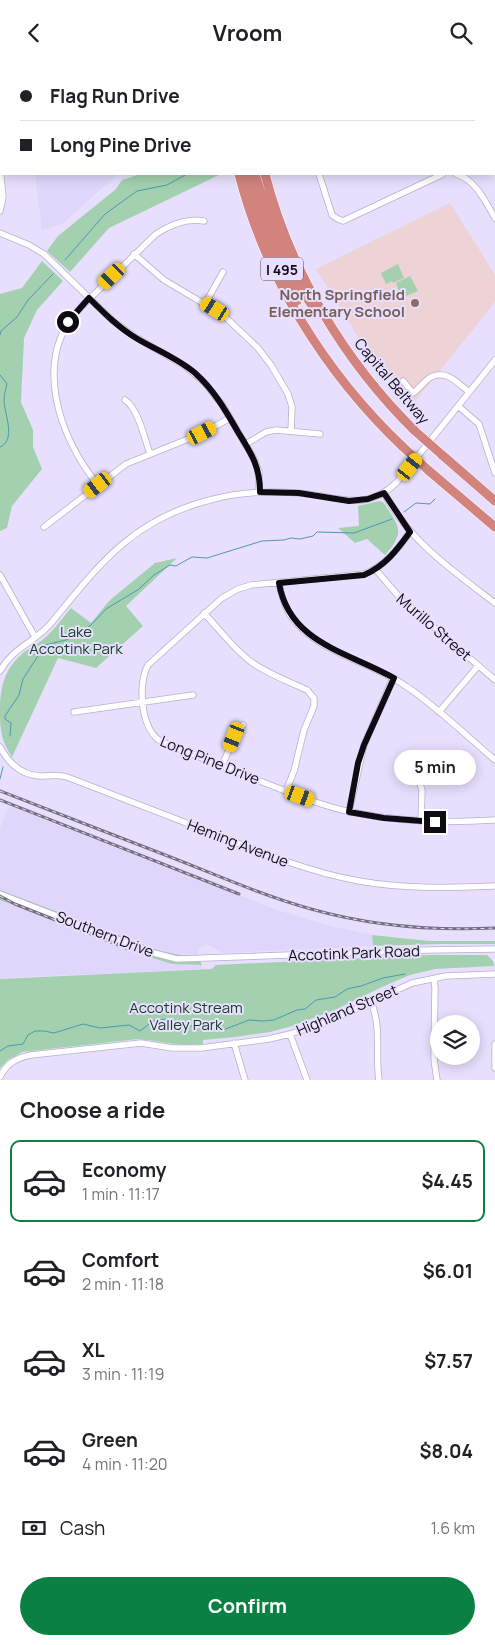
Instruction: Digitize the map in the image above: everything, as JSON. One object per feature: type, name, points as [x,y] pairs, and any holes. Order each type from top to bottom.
[{"type":"highway","name":"I 495","points":[[239,175],[254,222],[268,257],[286,292],[328,360],[360,403],[403,447],[495,527]]},
{"type":"highway","name":"I 495","points":[[247,175],[255,202],[272,244],[300,308],[328,360]]},
{"type":"highway","name":"I 495","points":[[255,175],[277,235],[298,280],[314,309],[358,366]]},
{"type":"highway","name":"Capital Beltway","points":[[265,175],[282,226],[302,275],[327,321],[358,366],[388,403],[415,431],[495,501]]},
{"type":"street","points":[[0,211],[3,197],[1,175]]},
{"type":"street","points":[[319,175],[332,215],[343,221],[441,175]]},
{"type":"street","points":[[460,175],[473,184],[495,218]]},
{"type":"street","points":[[98,485],[80,461],[66,433],[60,414],[53,377],[54,357],[64,329],[74,314],[89,298],[151,238],[164,229],[192,219],[204,221]]},
{"type":"street","points":[[0,233],[29,245],[44,254],[125,331],[195,373],[214,393],[246,444],[258,467],[260,492]]},
{"type":"street","points":[[134,254],[164,280],[223,315],[257,347],[272,365],[286,388],[292,414],[291,431]]},
{"type":"street","points":[[205,304],[223,272]]},
{"type":"street","points":[[0,671],[18,648],[48,627],[102,561],[141,529],[171,513],[198,503],[260,492],[299,493],[349,501],[368,499],[384,493],[397,482],[495,360]]},
{"type":"street","points":[[403,381],[414,393],[431,377],[443,375],[453,379],[469,393]]},
{"type":"street","points":[[125,400],[130,403],[135,411],[150,454]]},
{"type":"street","points":[[458,406],[479,424],[492,454],[495,473]]},
{"type":"street","points":[[44,527],[126,464],[202,433],[230,418]]},
{"type":"street","points":[[246,444],[269,431],[320,434]]},
{"type":"street","points":[[384,493],[410,532],[455,573],[495,603]]},
{"type":"street","name":"Long Pine Drive","points":[[410,532],[391,556],[376,570],[357,576],[251,585],[238,589],[222,598],[148,665],[142,682],[147,726],[155,738],[162,743],[286,791],[349,812],[384,818],[421,821],[495,820]]},
{"type":"street","name":"Murillo Street","points":[[376,570],[402,600],[495,680]]},
{"type":"street","points":[[0,575],[35,637]]},
{"type":"street","points":[[279,583],[286,609],[303,629],[331,648],[394,678],[414,692],[495,760]]},
{"type":"street","points":[[204,613],[250,661],[307,690],[312,695],[314,706],[304,730],[294,771],[286,791]]},
{"type":"street","points":[[438,712],[478,666]]},
{"type":"street","points":[[349,812],[358,763],[364,745],[394,678]]},
{"type":"street","points":[[74,712],[193,695]]},
{"type":"street","points":[[222,766],[235,735],[243,725]]},
{"type":"street","name":"Heming Avenue","points":[[0,747],[14,765],[30,774],[67,777],[272,856],[324,873],[368,883],[408,887],[495,886]]},
{"type":"street","points":[[418,778],[422,795],[421,821]]},
{"type":"street","name":"Southern Drive","points":[[0,893],[162,956],[183,960],[213,958]]},
{"type":"street","name":"Accotink Park Road","points":[[213,958],[434,949],[495,949]]},
{"type":"street","name":"Highland Street","points":[[0,1077],[10,1063],[31,1055],[141,1043],[184,1049],[290,1035],[328,1021],[412,983],[458,975],[495,974]]},
{"type":"street","points":[[434,979],[434,1059],[437,1080]]},
{"type":"street","points":[[371,1002],[377,1020],[379,1080]]},
{"type":"street","points":[[290,1035],[307,1080]]},
{"type":"street","points":[[234,1043],[245,1080]]},
{"type":"street","points":[[495,1045],[495,1068]]},
{"type":"shaded area","points":[[35,175],[117,175],[62,224],[42,230]]},
{"type":"shaded area","name":"North Springfield Elementary School","points":[[450,203],[495,275],[495,302],[413,404],[365,348],[316,269]]},
{"type":"shaded area","points":[[9,806],[277,910],[323,924],[372,935],[373,946],[224,953],[207,944],[200,947],[197,955],[169,953],[0,890],[0,828]]},
{"type":"shaded area","points":[[0,900],[157,960],[172,964],[202,965],[202,969],[0,978]]},
{"type":"green space","points":[[137,175],[219,175],[109,228],[70,272],[47,251],[58,236],[116,189],[122,180]]},
{"type":"green space","points":[[42,261],[63,281],[37,310],[24,338],[21,402],[33,430],[33,447],[42,469],[12,506],[7,528],[0,531],[0,294],[22,288]]},
{"type":"green space","points":[[398,264],[404,278],[386,284],[381,273]]},
{"type":"green space","points":[[410,276],[418,291],[401,298],[396,283]]},
{"type":"green space","points":[[380,501],[384,503],[398,529],[396,540],[385,555],[367,539],[355,543],[338,528],[359,526],[358,506]]},
{"type":"green space","name":"Lake Accotink Park","points":[[177,558],[126,606],[143,626],[96,668],[58,658],[12,757],[2,736],[0,726],[2,688],[11,666],[24,652],[46,637],[71,608],[91,623],[110,600],[155,563]]},
{"type":"green space","points":[[0,890],[161,951],[181,955],[197,955],[202,965],[172,964],[152,958],[0,900]]},
{"type":"green space","points":[[372,935],[429,941],[495,941],[495,944],[373,946]]},
{"type":"green space","name":"Accotink Stream Valley Park","points":[[429,955],[487,955],[493,961],[494,966],[435,969],[410,975],[337,1009],[270,1032],[203,1040],[203,1044],[195,1045],[138,1039],[22,1052],[8,1060],[0,1068],[0,979],[212,969],[216,965]]},
{"type":"waterway","points":[[65,260],[105,214],[137,191],[167,185],[185,175]]},
{"type":"waterway","points":[[0,335],[1,331],[17,317],[28,300],[53,274]]},
{"type":"waterway","points":[[0,375],[7,384],[4,400],[9,432],[8,439],[0,447]]},
{"type":"waterway","points":[[404,512],[416,503],[430,504],[435,499]]},
{"type":"waterway","points":[[10,736],[11,723],[5,719],[5,716],[19,695],[23,679],[45,645],[66,640],[83,631],[106,609],[139,589],[154,575],[170,565],[176,566],[192,557],[207,558],[262,541],[300,539],[313,536],[317,532],[354,533],[392,519]]},
{"type":"waterway","points":[[0,779],[3,767]]},
{"type":"waterway","points":[[0,1051],[8,1046],[23,1044],[28,1035],[35,1031],[54,1033],[83,1024],[100,1028],[129,1025],[140,1031],[153,1021],[166,1019],[195,1027],[211,1027],[223,1030],[249,1020],[274,1020],[297,1010],[305,1009],[316,1000],[335,997],[347,989],[383,978],[405,974]]},
{"type":"railway","points":[[0,791],[259,892],[311,909],[356,920],[402,926],[449,929],[495,928]]},
{"type":"railway","points":[[0,800],[239,894]]},
{"type":"railway","points":[[0,896],[15,904],[126,948]]},
{"type":"place","name":"North Springfield Elementary School","points":[[415,303]]},
{"type":"route","points":[[68,322],[89,298],[125,331],[195,373],[214,393],[223,406],[254,459],[259,472],[260,492],[299,493],[349,501],[362,501],[384,493],[410,532],[399,547],[376,570],[357,576],[279,583],[286,609],[303,629],[331,648],[394,678],[364,745],[358,763],[349,812],[405,821],[435,822]]}]
